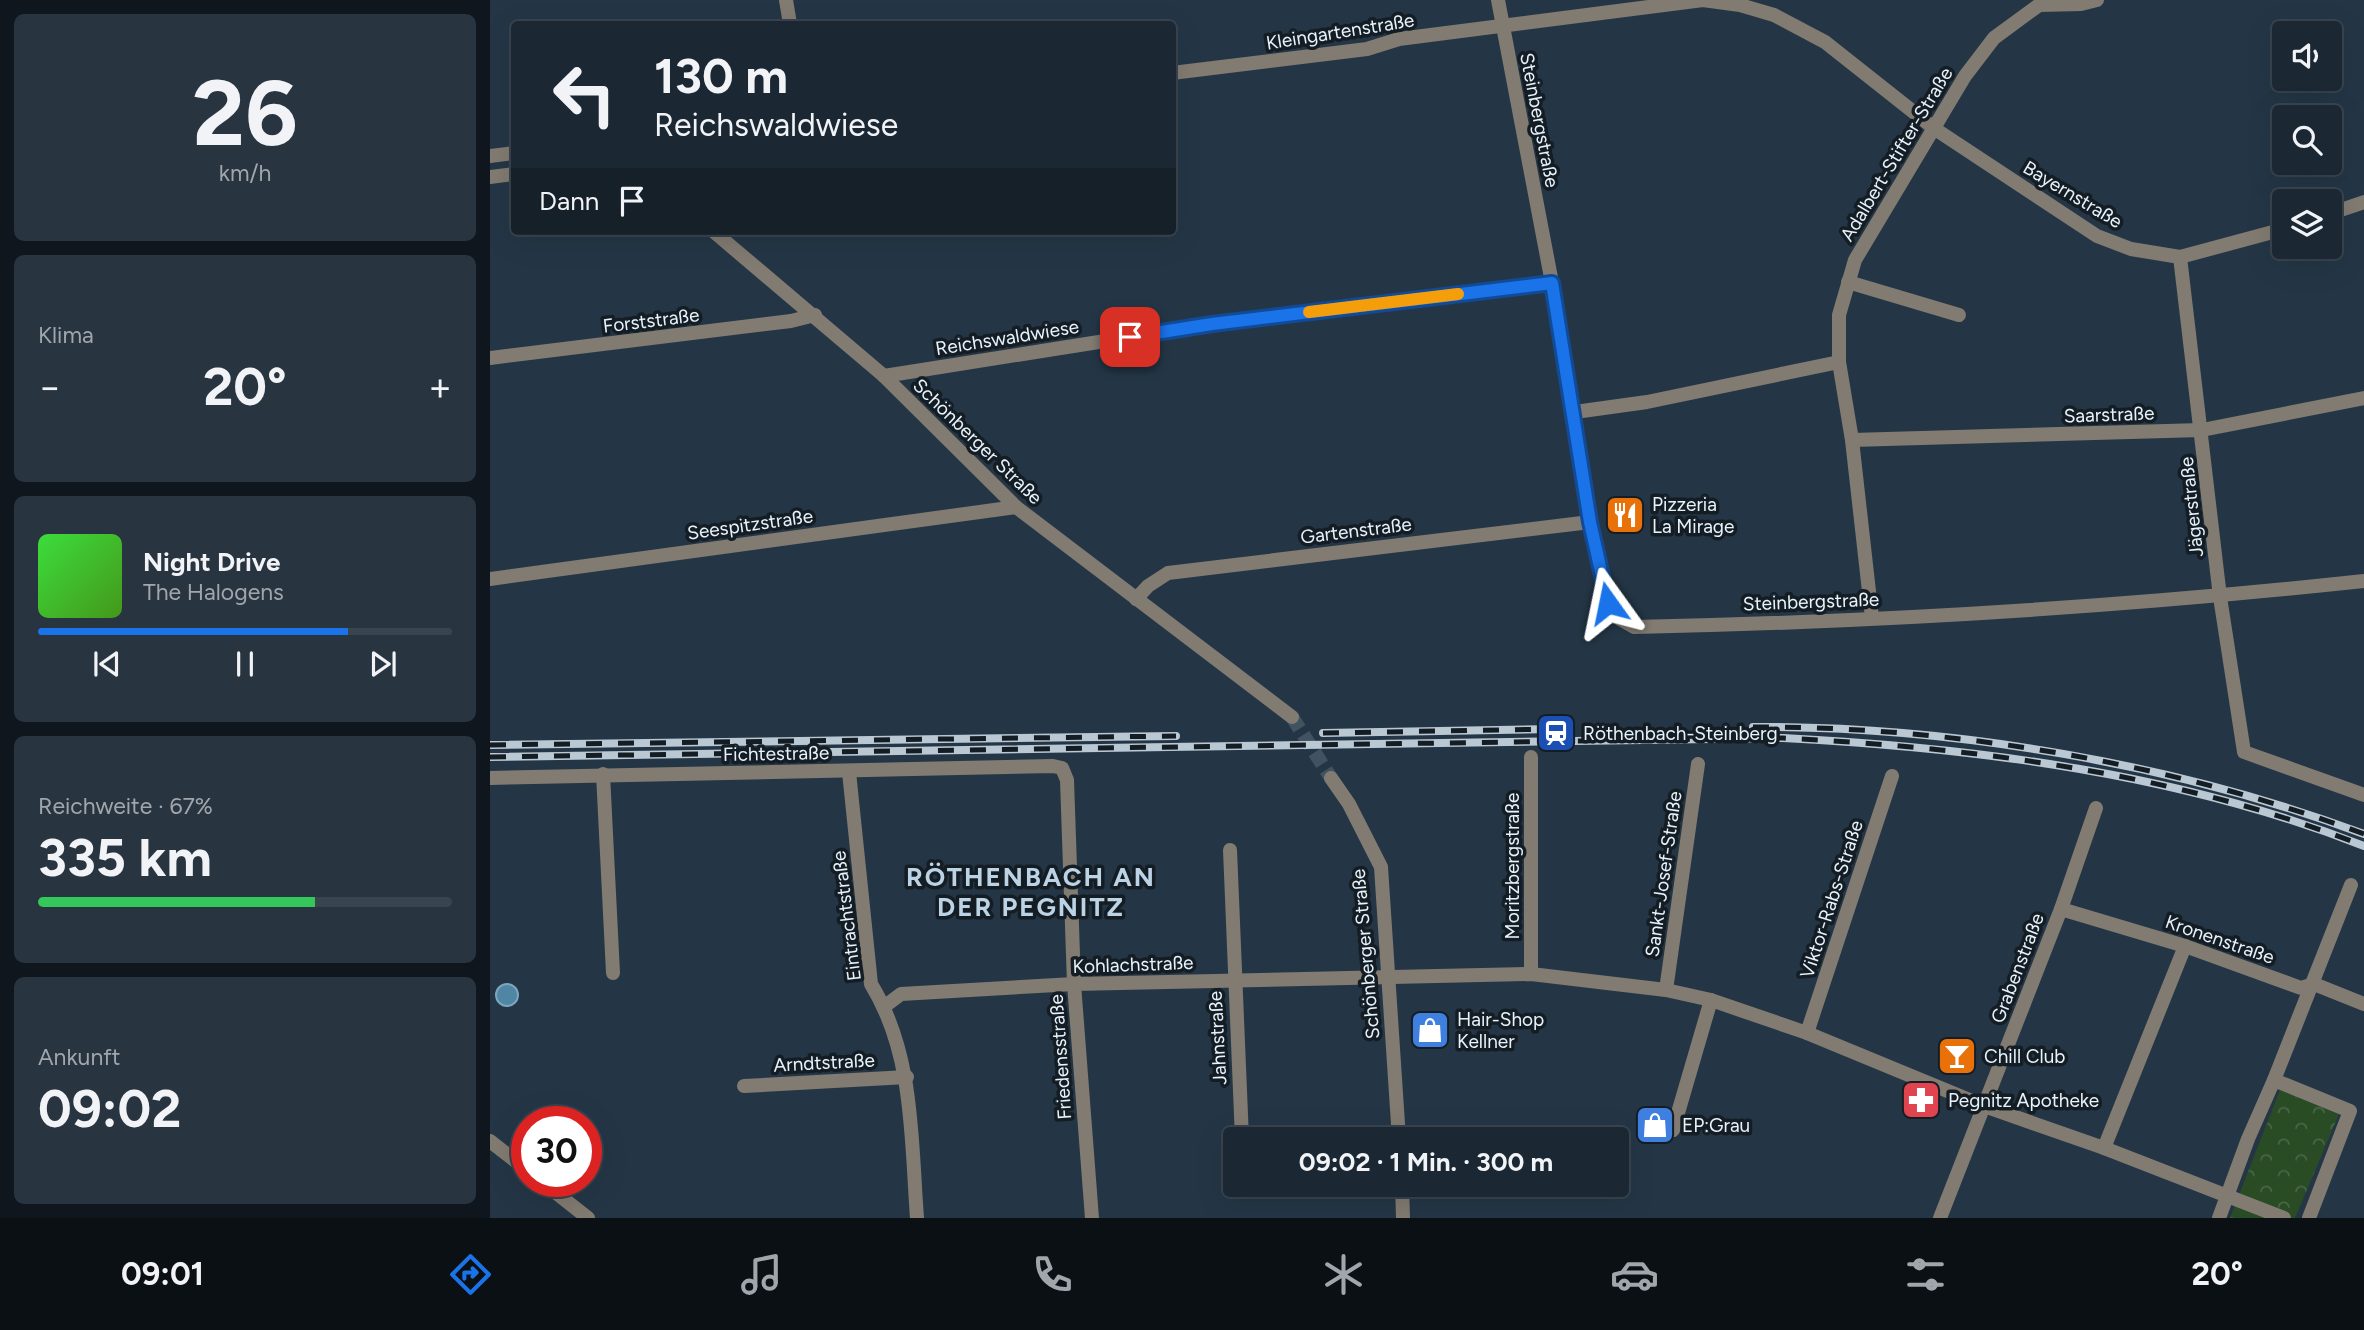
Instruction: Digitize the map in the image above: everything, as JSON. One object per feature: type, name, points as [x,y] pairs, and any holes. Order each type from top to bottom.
[{"type":"street","points":[[786,0],[790,21]]},
{"type":"street","name":"Steinbergstraße","points":[[1498,0],[1575,412],[1590,522],[1608,603],[1618,618],[1634,627],[1872,618],[2220,597],[2364,582]]},
{"type":"street","name":"Kleingartenstraße","points":[[1176,72],[1703,0],[1740,5],[1774,15],[1825,42],[1935,129]]},
{"type":"street","name":"Adalbert-Stifter-Straße","points":[[1872,618],[1853,440],[1839,362],[1839,315],[1855,260],[1886,204],[1935,129],[1965,76],[1994,38],[2039,5],[2097,0]]},
{"type":"street","name":"Bayernstraße","points":[[1935,129],[2097,236],[2131,249],[2180,257],[2272,232]]},
{"type":"street","points":[[490,156],[511,153]]},
{"type":"street","points":[[490,177],[511,174]]},
{"type":"street","points":[[2342,210],[2364,202]]},
{"type":"street","name":"Schönberger Straße","points":[[718,235],[884,376],[1016,507],[1292,717]]},
{"type":"street","name":"Jägerstraße","points":[[2180,257],[2220,597],[2244,752],[2364,794]]},
{"type":"street","points":[[1848,282],[1959,315]]},
{"type":"street","name":"Reichswaldwiese","points":[[884,376],[1212,324],[1552,283]]},
{"type":"street","name":"Forststraße","points":[[490,358],[791,321],[815,315]]},
{"type":"street","points":[[1575,412],[1647,401],[1839,362]]},
{"type":"street","name":"Saarstraße","points":[[1853,440],[2202,430],[2364,398]]},
{"type":"street","name":"Seespitzstraße","points":[[490,579],[1016,507]]},
{"type":"street","name":"Gartenstraße","points":[[1136,599],[1148,586],[1168,573],[1590,522]]},
{"type":"street","name":"Moritzbergstraße","points":[[1531,757],[1531,974]]},
{"type":"street","name":"Sankt-Josef-Straße","points":[[1666,990],[1698,764]]},
{"type":"street","name":"Fichtestraße","points":[[490,778],[1053,766],[1062,768]]},
{"type":"street","name":"Friedensstraße","points":[[1062,768],[1067,780],[1074,984],[1091,1218]]},
{"type":"street","name":"Eintrachtstraße","points":[[849,772],[871,984],[885,1006],[907,1077],[916,1218]]},
{"type":"street","points":[[603,774],[613,973]]},
{"type":"street","name":"Viktor-Rabs-Straße","points":[[1807,1033],[1892,776]]},
{"type":"street","name":"Schönberger Straße","points":[[1331,778],[1349,804],[1381,867],[1398,1127]]},
{"type":"street","name":"Grabenstraße","points":[[1940,1218],[2061,909],[2096,808]]},
{"type":"street","name":"Jahnstraße","points":[[1230,850],[1233,980],[1241,1127]]},
{"type":"street","points":[[2219,1218],[2248,1139],[2314,984],[2351,885]]},
{"type":"street","name":"Kronenstraße","points":[[2061,909],[2185,946],[2301,988],[2314,984],[2364,1004]]},
{"type":"street","points":[[2104,1148],[2185,946]]},
{"type":"street","name":"Kohlachstraße","points":[[885,1006],[901,994],[1074,984],[1386,975],[1531,974],[1666,990],[1711,1000],[1807,1033],[1984,1106],[2104,1148],[2284,1218]]},
{"type":"street","points":[[1673,1130],[1711,1000]]},
{"type":"street","name":"Arndtstraße","points":[[744,1086],[907,1077]]},
{"type":"street","points":[[2274,1080],[2350,1111],[2309,1218]]},
{"type":"street","points":[[490,1142],[511,1158]]},
{"type":"street","points":[[561,1197],[588,1218]]},
{"type":"street","points":[[1402,1197],[1403,1218]]},
{"type":"green space","points":[[2280,1090],[2339,1114],[2295,1218],[2230,1218]]},
{"type":"water","points":[[507,984],[515,987],[518,995],[515,1003],[507,1006],[499,1003],[496,995],[499,987]]},
{"type":"tunnel","points":[[1292,717],[1331,778]]},
{"type":"railway","points":[[1753,727],[1907,733],[2063,754],[2141,769],[2217,788],[2292,809],[2364,834]]},
{"type":"railway","points":[[1323,733],[1557,729]]},
{"type":"railway","points":[[490,745],[1176,736]]},
{"type":"railway","points":[[490,757],[1783,738],[1931,749],[2078,769],[2224,800],[2295,821],[2364,846]]},
{"type":"slow traffic","points":[[1309,312],[1458,294]]},
{"type":"place","name":"Pizzeria La Mirage","points":[[1625,515]]},
{"type":"place","name":"Röthenbach-Steinberg","points":[[1556,733]]},
{"type":"place","name":"Hair-Shop Kellner","points":[[1430,1030]]},
{"type":"place","name":"Chill Club","points":[[1957,1056]]},
{"type":"place","name":"Pegnitz Apotheke","points":[[1921,1100]]},
{"type":"place","name":"EP:Grau","points":[[1655,1125]]},
{"type":"district","name":"RÖTHENBACH AN DER PEGNITZ","points":[[1031,892]]},
{"type":"route","points":[[1130,337],[1212,324],[1552,283],[1575,412],[1590,522],[1608,603]]}]
